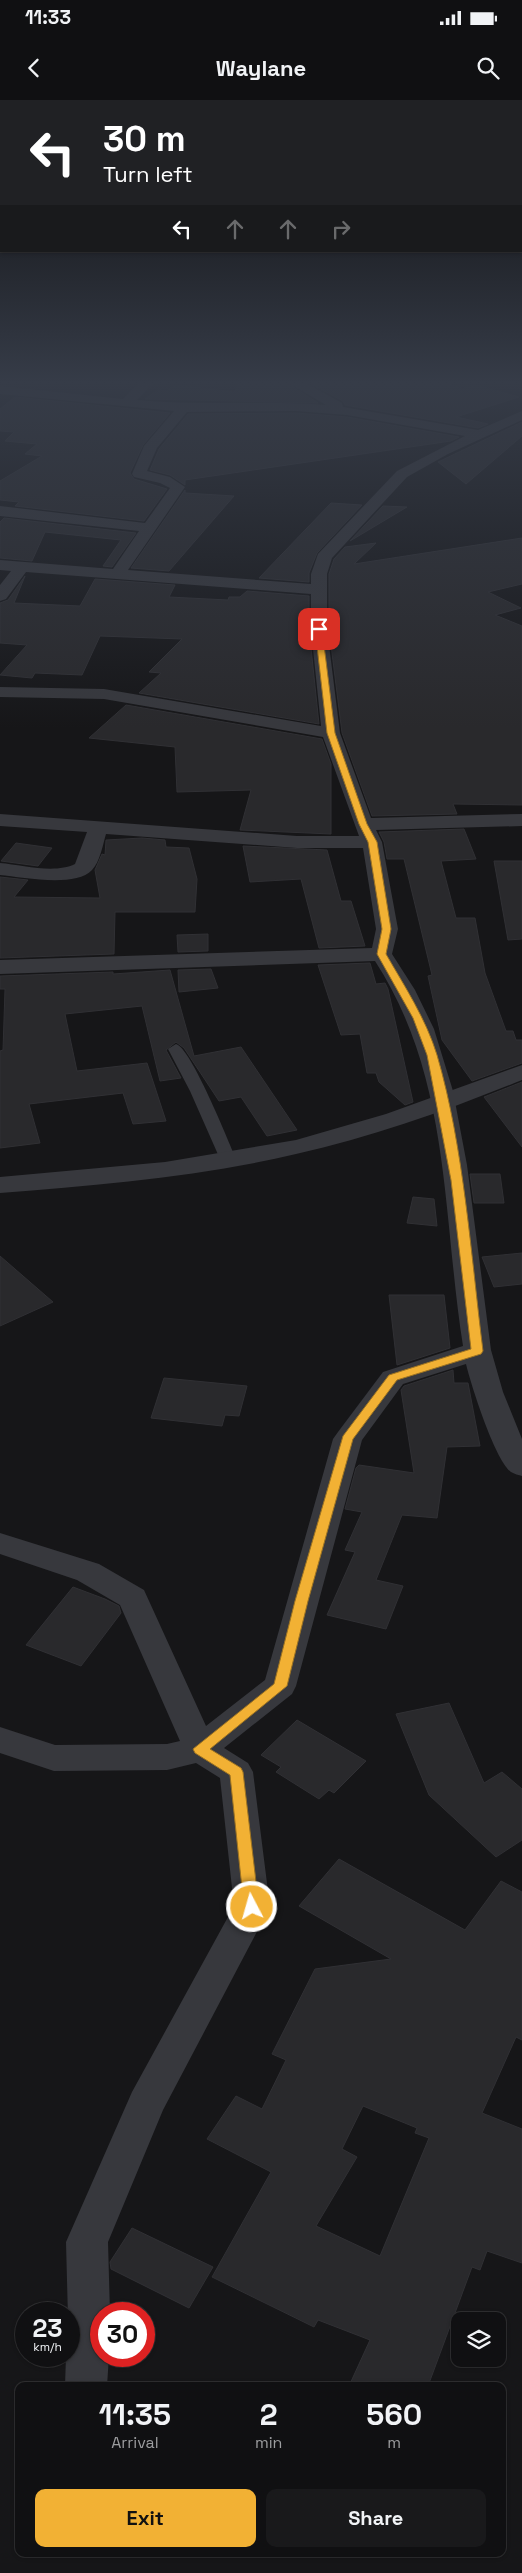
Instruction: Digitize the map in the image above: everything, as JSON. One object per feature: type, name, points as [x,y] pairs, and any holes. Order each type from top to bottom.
[{"type":"street","points":[[118,575],[171,497]]},
{"type":"street","points":[[380,497],[324,557],[319,574],[319,629],[331,733],[368,833],[387,929],[381,954],[418,1018],[432,1055],[443,1104],[456,1180],[477,1351],[491,1403],[517,1460],[522,1466]]},
{"type":"street","points":[[0,511],[150,528]]},
{"type":"street","points":[[0,565],[319,590]]},
{"type":"street","points":[[0,596],[21,568]]},
{"type":"street","points":[[0,692],[104,694],[331,733]]},
{"type":"street","points":[[0,820],[297,842],[368,833],[522,820]]},
{"type":"street","points":[[0,869],[60,874],[78,872],[84,868],[99,827]]},
{"type":"street","points":[[0,967],[381,954]]},
{"type":"street","points":[[0,1185],[104,1177],[263,1154],[332,1138],[443,1104],[522,1072]]},
{"type":"street","points":[[0,1740],[54,1758],[167,1757],[200,1749],[280,1686],[348,1439],[393,1378],[477,1351]]},
{"type":"street","points":[[0,1543],[88,1572],[133,1598],[200,1749],[236,1772],[252,1907],[146,2104],[87,2242],[89,2335],[86,2382]]},
{"type":"lane","points":[[176,1049],[198,1091],[228,1159]]},
{"type":"building","points":[[0,497],[161,497],[144,521],[15,506],[19,502],[0,500]]},
{"type":"building","points":[[180,497],[233,497],[169,571],[131,568]]},
{"type":"building","points":[[331,503],[362,505],[317,553],[309,573],[309,582],[259,578]]},
{"type":"building","points":[[383,506],[407,507],[350,541]]},
{"type":"building","points":[[4,518],[136,533],[112,567],[103,566],[121,540],[45,532],[32,561],[0,558],[0,522]]},
{"type":"building","points":[[522,538],[522,584],[488,592],[521,608],[495,615],[522,626],[522,805],[453,804],[457,814],[372,816],[342,733],[329,629],[329,574],[334,559],[345,547],[376,543],[354,564]]},
{"type":"building","points":[[25,576],[14,603],[80,606],[95,579],[175,585],[169,597],[228,600],[229,597],[240,597],[247,591],[309,596],[309,629],[319,724],[139,693],[161,673],[149,672],[182,639],[100,636],[82,675],[35,673],[32,678],[0,675],[27,645],[0,643],[0,603],[8,600]]},
{"type":"building","points":[[126,705],[322,739],[331,764],[331,834],[240,830],[251,790],[177,792],[175,747],[89,738]]},
{"type":"building","points":[[464,829],[476,859],[441,861],[456,918],[475,918],[485,973],[506,1031],[513,1031],[516,1040],[522,1040],[522,1063],[472,1081],[442,1040],[428,976],[432,975],[404,859],[387,859],[384,842],[379,832]]},
{"type":"building","points":[[142,838],[165,840],[166,847],[189,848],[197,879],[195,912],[115,912],[114,954],[0,958],[0,877],[28,880],[14,897],[100,898],[95,870],[102,854],[105,855],[106,840]]},
{"type":"building","points":[[16,843],[52,848],[38,866],[1,861]]},
{"type":"building","points":[[243,846],[327,850],[341,901],[351,901],[365,946],[319,948],[301,879],[250,882]]},
{"type":"building","points":[[494,861],[522,861],[522,939],[508,940]]},
{"type":"building","points":[[208,934],[208,951],[178,952],[177,935]]},
{"type":"building","points":[[370,963],[376,984],[385,983],[388,989],[413,1102],[405,1105],[379,1082],[376,1073],[367,1073],[360,1034],[341,1035],[318,965]]},
{"type":"building","points":[[211,969],[218,988],[179,992],[178,970]]},
{"type":"building","points":[[170,970],[194,1056],[241,1047],[297,1130],[267,1136],[241,1097],[219,1101],[184,1048],[176,1042],[166,1050],[181,1078],[160,1081],[142,1006],[65,1014],[77,1071],[147,1063],[166,1121],[133,1124],[123,1093],[29,1104],[40,1143],[0,1148],[0,1051],[3,1050],[5,989],[0,989],[0,976],[113,972],[113,974]]},
{"type":"building","points":[[522,1082],[522,1147],[484,1097]]},
{"type":"building","points":[[470,1174],[500,1174],[504,1203],[474,1203]]},
{"type":"building","points":[[413,1197],[434,1199],[437,1226],[407,1223]]},
{"type":"building","points":[[522,1253],[522,1284],[494,1287],[482,1257]]},
{"type":"building","points":[[0,1256],[53,1302],[0,1326]]},
{"type":"building","points":[[389,1295],[444,1295],[450,1348],[397,1365]]},
{"type":"building","points":[[453,1370],[454,1383],[468,1383],[480,1446],[447,1447],[437,1518],[402,1515],[376,1580],[403,1586],[386,1629],[327,1615],[355,1552],[345,1550],[362,1512],[345,1509],[356,1468],[359,1465],[414,1473],[401,1390],[404,1386]]},
{"type":"building","points":[[164,1378],[247,1386],[239,1416],[225,1415],[222,1426],[151,1418]]},
{"type":"building","points":[[73,1587],[119,1606],[121,1613],[81,1666],[26,1645]]},
{"type":"building","points":[[449,1703],[484,1783],[502,1772],[522,1789],[522,1840],[496,1857],[429,1795],[396,1714]]},
{"type":"building","points":[[297,1720],[366,1761],[334,1793],[329,1790],[319,1799],[276,1772],[281,1767],[261,1755]]},
{"type":"building","points":[[339,1859],[465,1930],[501,1881],[522,1892],[522,2040],[516,2037],[482,2113],[522,2129],[522,2263],[487,2251],[480,2270],[472,2267],[455,2312],[451,2312],[451,2324],[429,2382],[351,2382],[370,2340],[318,2320],[314,2327],[212,2277],[271,2172],[207,2139],[236,2096],[262,2109],[286,2060],[272,2054],[315,1969],[391,1959],[299,1906]],"holes":[[[363,2106],[417,2128],[415,2133],[429,2138],[380,2256],[316,2226],[357,2157],[342,2149]]]},
{"type":"building","points":[[132,2228],[213,2267],[189,2308],[111,2269],[110,2262]]},
{"type":"route","points":[[252,1907],[236,1772],[200,1749],[280,1686],[348,1439],[393,1378],[477,1351],[456,1180],[443,1104],[432,1055],[418,1018],[392,970],[381,954],[387,929],[372,842],[363,824],[331,733],[319,629]]}]
